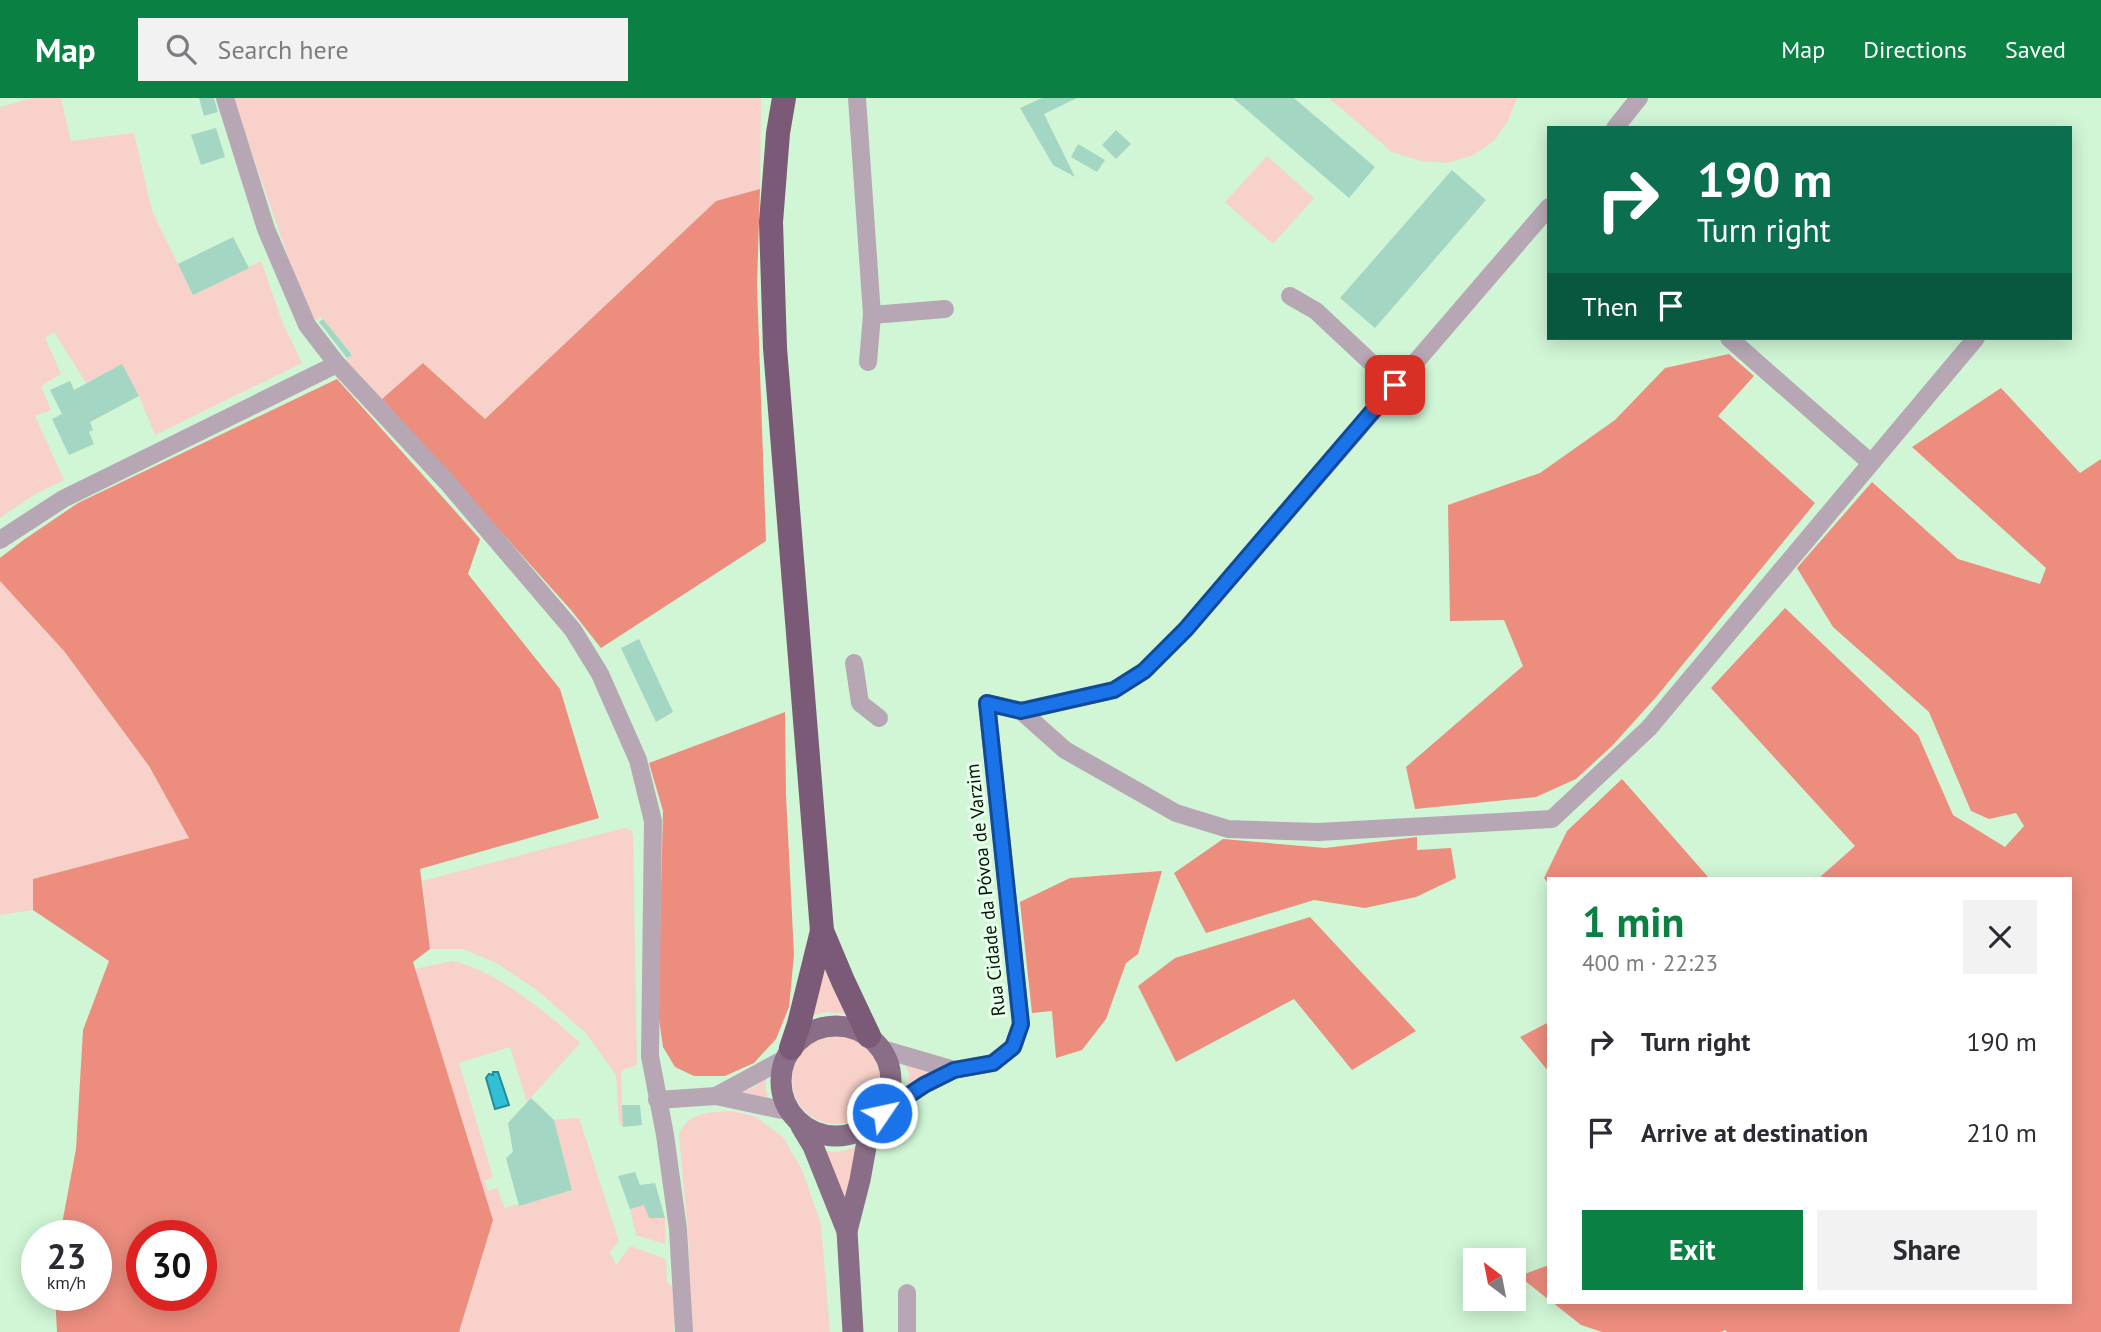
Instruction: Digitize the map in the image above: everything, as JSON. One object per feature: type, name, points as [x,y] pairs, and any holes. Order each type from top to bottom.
[{"type":"highway","points":[[784,98],[778,133],[771,222],[775,348],[822,931],[843,981],[875,1042]]},
{"type":"highway","points":[[788,1053],[799,1024],[822,931]]},
{"type":"main road","points":[[847,1231],[813,1146],[796,1119],[782,1083],[788,1053],[807,1033],[836,1026],[853,1028],[875,1042],[889,1064],[892,1081],[888,1098],[876,1119],[847,1231],[853,1332]]},
{"type":"main road","points":[[796,1119],[812,1132],[837,1137],[853,1134],[876,1119]]},
{"type":"street","points":[[225,98],[266,229],[307,325],[337,364],[446,481],[573,630],[600,674],[638,760],[653,821],[650,1056],[665,1135],[678,1228],[684,1332]]},
{"type":"street","points":[[857,98],[872,315],[868,362]]},
{"type":"street","points":[[1617,126],[1639,98]]},
{"type":"street","points":[[1021,711],[1114,690],[1144,671],[1186,629],[1547,210]]},
{"type":"street","points":[[1290,296],[1316,311],[1395,385]]},
{"type":"street","points":[[872,315],[945,309]]},
{"type":"street","points":[[1731,340],[1871,463]]},
{"type":"street","points":[[1021,711],[1065,750],[1176,813],[1228,829],[1318,832],[1552,820],[1649,728],[1974,340]]},
{"type":"street","points":[[0,540],[63,499],[337,364]]},
{"type":"street","points":[[854,663],[860,703],[879,718]]},
{"type":"street","name":"Rua Cidade da Póvoa de Varzim","points":[[876,1119],[924,1085],[954,1070],[993,1063],[1013,1047],[1021,1024],[987,703],[1021,711]]},
{"type":"street","points":[[875,1042],[954,1070]]},
{"type":"street","points":[[716,1096],[788,1053]]},
{"type":"street","points":[[657,1100],[716,1096],[796,1119]]},
{"type":"street","points":[[907,1293],[907,1332]]},
{"type":"shaded area","points":[[32,98],[61,98],[71,141],[134,133],[152,211],[193,295],[261,261],[282,321],[302,363],[155,435],[139,396],[122,365],[86,383],[54,332],[45,338],[61,374],[41,386],[51,410],[35,416],[64,480],[35,494],[0,518],[0,107]]},
{"type":"shaded area","points":[[233,98],[761,98],[760,189],[716,201],[485,419],[424,363],[382,399],[342,363],[352,354],[321,317],[311,323]]},
{"type":"shaded area","points":[[1329,98],[1517,98],[1508,121],[1494,141],[1473,155],[1448,163],[1421,161],[1392,152]]},
{"type":"shaded area","points":[[1267,156],[1314,198],[1273,244],[1225,202]]},
{"type":"shaded area","points":[[760,189],[757,286],[766,541],[601,648],[571,610],[382,399],[423,363],[485,419],[716,201]]},
{"type":"shaded area","points":[[1729,354],[1754,376],[1718,416],[1815,503],[1657,696],[1612,746],[1576,779],[1536,797],[1415,809],[1406,767],[1523,666],[1504,620],[1450,621],[1448,505],[1540,473],[1615,420],[1665,368]]},
{"type":"shaded area","points":[[337,379],[480,539],[468,574],[560,689],[599,818],[420,869],[430,949],[413,962],[493,1220],[459,1332],[57,1332],[56,1311],[112,1311],[112,1220],[63,1220],[76,1149],[83,1030],[109,961],[33,910],[33,879],[189,838],[149,766],[64,651],[0,581],[0,558],[78,503]]},
{"type":"shaded area","points":[[2001,388],[2080,473],[2101,459],[2101,1332],[1602,1332],[1581,1325],[1555,1304],[2072,1304],[2072,877],[1820,877],[1855,846],[1711,688],[1785,608],[1918,735],[1953,815],[2005,847],[2024,826],[2016,813],[1989,819],[1971,811],[1929,712],[1833,627],[1797,568],[1872,482],[1958,559],[2040,584],[2046,568],[1912,447]]},
{"type":"shaded area","points":[[0,581],[64,651],[149,766],[190,838],[33,879],[33,910],[0,915]]},
{"type":"shaded area","points":[[785,712],[794,955],[789,1007],[776,1039],[754,1063],[725,1076],[694,1076],[675,1067],[663,1047],[658,1012],[663,811],[649,763]]},
{"type":"shaded area","points":[[1622,779],[1708,877],[1547,877],[1547,882],[1544,878],[1567,831]]},
{"type":"shaded area","points":[[624,828],[631,830],[633,835],[637,1065],[621,1071],[623,1127],[619,1121],[616,1075],[586,1033],[538,991],[498,964],[463,949],[430,949],[422,881]]},
{"type":"shaded area","points":[[1417,837],[1417,850],[1451,848],[1456,878],[1416,897],[1365,908],[1314,900],[1206,933],[1174,873],[1223,839],[1325,848]]},
{"type":"shaded area","points":[[1162,871],[1138,954],[1126,963],[1106,1019],[1082,1050],[1056,1058],[1052,1011],[1032,1013],[1020,902],[1070,878]]},
{"type":"shaded area","points":[[1310,917],[1416,1031],[1352,1070],[1294,999],[1176,1062],[1138,986],[1175,958]]},
{"type":"shaded area","points":[[818,954],[848,1014],[827,1012],[809,1016]]},
{"type":"shaded area","points":[[452,961],[503,983],[537,1006],[580,1043],[527,1102],[510,1047],[459,1063],[493,1177],[485,1181],[488,1191],[497,1188],[505,1208],[572,1190],[554,1120],[579,1118],[619,1241],[609,1253],[616,1266],[630,1246],[666,1259],[667,1282],[673,1288],[674,1332],[459,1332],[493,1220],[415,969]]},
{"type":"shaded area","points":[[1547,1023],[1547,1070],[1520,1037]]},
{"type":"shaded area","points":[[836,1036],[853,1040],[867,1049],[876,1063],[880,1080],[876,1097],[867,1111],[853,1120],[836,1124],[819,1120],[805,1111],[796,1097],[792,1080],[796,1063],[805,1049],[819,1040]]},
{"type":"shaded area","points":[[904,1063],[916,1069],[936,1071],[917,1078],[908,1085],[909,1073]]},
{"type":"shaded area","points":[[766,1078],[769,1101],[737,1093],[753,1088]]},
{"type":"shaded area","points":[[731,1111],[754,1116],[783,1137],[802,1170],[821,1224],[830,1332],[692,1332],[688,1232],[679,1135],[694,1117]]},
{"type":"shaded area","points":[[859,1146],[846,1201],[822,1151],[839,1152]]},
{"type":"shaded area","points":[[644,1205],[650,1218],[665,1218],[665,1244],[636,1235],[630,1209]]},
{"type":"shaded area","points":[[1547,1266],[1547,1298],[1526,1282],[1526,1273]]},
{"type":"water","points":[[493,1072],[498,1072],[509,1105],[495,1109],[486,1078],[489,1074],[493,1075]]},
{"type":"building","points":[[199,98],[214,98],[218,112],[204,116]]},
{"type":"building","points":[[1042,98],[1077,98],[1044,114],[1075,177],[1053,165],[1020,108]]},
{"type":"building","points":[[1233,98],[1294,98],[1375,167],[1349,198]]},
{"type":"building","points":[[216,128],[225,157],[201,165],[191,135]]},
{"type":"building","points":[[1116,130],[1131,144],[1116,159],[1102,145]]},
{"type":"building","points":[[1078,144],[1105,160],[1097,172],[1071,157]]},
{"type":"building","points":[[1452,170],[1486,200],[1375,328],[1340,298]]},
{"type":"building","points":[[233,237],[249,268],[193,295],[178,264]]},
{"type":"building","points":[[323,319],[352,355],[347,358],[319,322]]},
{"type":"building","points":[[122,364],[139,396],[90,422],[93,430],[89,432],[94,444],[69,455],[52,419],[62,414],[50,390],[70,381],[74,390]]},
{"type":"building","points":[[639,639],[673,712],[656,722],[621,648]]},
{"type":"building","points":[[531,1098],[554,1120],[572,1190],[519,1206],[506,1158],[513,1152],[508,1123]]},
{"type":"building","points":[[622,1105],[640,1105],[642,1125],[623,1127]]},
{"type":"building","points":[[635,1172],[640,1185],[655,1183],[665,1218],[649,1218],[644,1205],[630,1209],[618,1176]]},
{"type":"route","points":[[882,1113],[924,1085],[954,1070],[993,1063],[1013,1047],[1021,1024],[987,703],[1021,711],[1114,690],[1144,671],[1186,629],[1395,385]]}]
